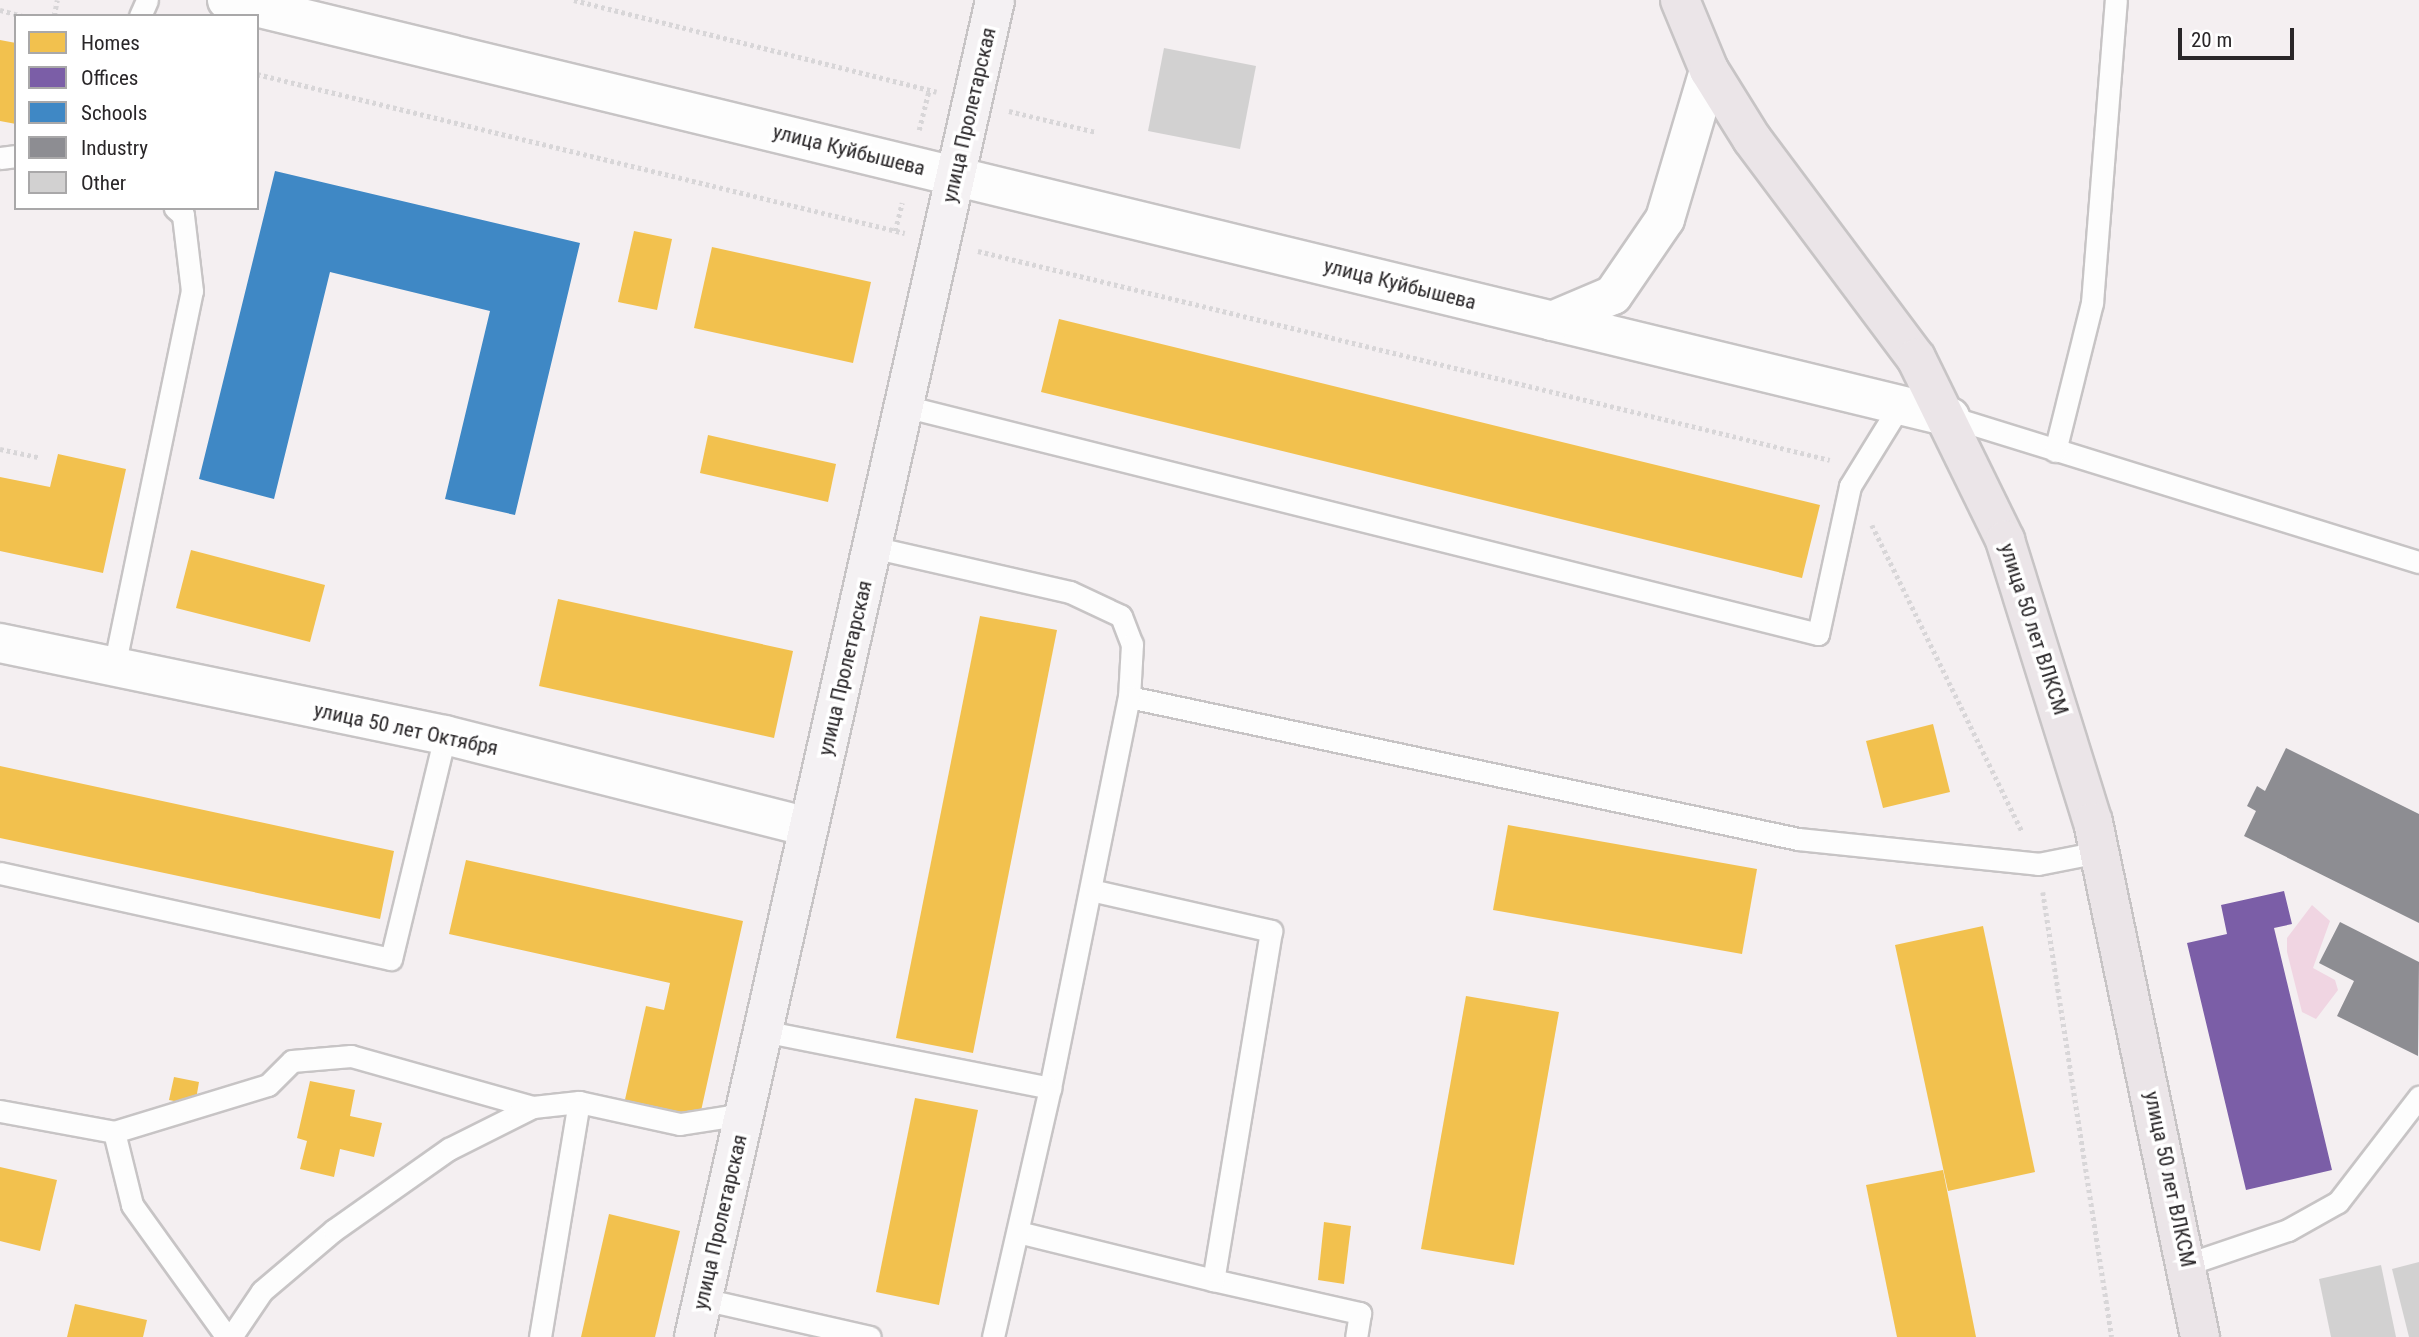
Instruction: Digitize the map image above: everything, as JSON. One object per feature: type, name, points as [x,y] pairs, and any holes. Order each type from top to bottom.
[{"type":"main road","name":"улица Пролетарская","points":[[694,1337],[995,0]]},
{"type":"main road","name":"улица 50 лет ВЛКСМ","points":[[1680,0],[1709,70],[1752,139],[1880,303],[1950,417],[2036,628],[2099,852],[2188,1264],[2200,1337]]},
{"type":"street","name":"улица Куйбышева","points":[[227,0],[1950,417]]},
{"type":"street","points":[[1552,321],[1613,295],[1665,219],[1709,70]]},
{"type":"street","name":"улица 50 лет Октября","points":[[0,643],[445,735],[809,827]]},
{"type":"lane","points":[[2055,451],[2092,303],[2116,0]]},
{"type":"lane","points":[[114,667],[192,291],[184,215],[178,210]]},
{"type":"lane","points":[[904,406],[1818,634],[1850,486],[1900,405]]},
{"type":"lane","points":[[1950,417],[2419,562]]},
{"type":"lane","points":[[872,547],[1070,592],[1121,616],[1132,644],[1129,697],[1091,890],[1050,1088],[993,1337]]},
{"type":"lane","points":[[1129,697],[1798,839],[2038,864],[2099,852]]},
{"type":"lane","points":[[0,873],[391,959],[445,735]]},
{"type":"lane","points":[[1091,890],[1271,931],[1213,1280]]},
{"type":"lane","points":[[763,1031],[1050,1088]]},
{"type":"lane","points":[[0,1111],[114,1132],[268,1085],[292,1061],[351,1056],[533,1107]]},
{"type":"lane","points":[[2188,1264],[2288,1230],[2338,1202],[2419,1097]]},
{"type":"lane","points":[[540,1337],[579,1102]]},
{"type":"lane","points":[[114,1132],[132,1205],[229,1337],[262,1291],[334,1230],[449,1149],[533,1107],[579,1102],[680,1124],[744,1114]]},
{"type":"lane","points":[[1018,1232],[1360,1313],[1356,1337]]},
{"type":"lane","points":[[703,1299],[870,1337]]},
{"type":"path","points":[[574,0],[1096,132]]},
{"type":"path","points":[[259,74],[1836,462],[2038,864],[2112,1337]]},
{"type":"path","points":[[0,449],[38,457]]},
{"type":"shaded area","points":[[2312,905],[2330,921],[2313,968],[2335,980],[2338,990],[2316,1019],[2302,1012],[2287,952],[2287,938]]},
{"type":"building: Homes","points":[[0,40],[14,43],[14,124],[0,121]]},
{"type":"building: Homes","points":[[634,231],[672,239],[657,310],[618,302]]},
{"type":"building: Homes","points":[[712,247],[871,282],[853,363],[694,328]]},
{"type":"building: Homes","points":[[1059,319],[1820,505],[1802,578],[1041,392]]},
{"type":"building: Homes","points":[[708,435],[836,464],[828,502],[700,473]]},
{"type":"building: Homes","points":[[58,454],[126,469],[103,573],[0,551],[0,477],[50,487]]},
{"type":"building: Homes","points":[[191,550],[325,585],[310,642],[176,608]]},
{"type":"building: Homes","points":[[558,599],[793,651],[774,738],[539,686]]},
{"type":"building: Homes","points":[[980,616],[1057,630],[973,1053],[896,1038]]},
{"type":"building: Homes","points":[[1933,724],[1950,792],[1883,808],[1866,741]]},
{"type":"building: Homes","points":[[0,766],[394,851],[380,919],[0,838]]},
{"type":"building: Homes","points":[[1508,825],[1757,869],[1742,954],[1493,910]]},
{"type":"building: Homes","points":[[466,860],[743,921],[699,1120],[624,1104],[646,1006],[664,1010],[670,983],[449,934]]},
{"type":"building: Homes","points":[[1983,926],[2035,1172],[1948,1191],[1895,945]]},
{"type":"building: Homes","points":[[1466,996],[1559,1012],[1514,1265],[1421,1249]]},
{"type":"building: Homes","points":[[174,1077],[199,1082],[195,1105],[169,1100]]},
{"type":"building: Homes","points":[[310,1081],[355,1090],[350,1116],[382,1123],[374,1157],[340,1149],[334,1177],[300,1169],[307,1141],[297,1138]]},
{"type":"building: Homes","points":[[915,1098],[978,1110],[939,1305],[876,1292]]},
{"type":"building: Homes","points":[[0,1167],[57,1180],[40,1251],[0,1241]]},
{"type":"building: Homes","points":[[1943,1170],[1976,1337],[1897,1337],[1866,1185]]},
{"type":"building: Homes","points":[[609,1214],[680,1231],[655,1337],[581,1337]]},
{"type":"building: Homes","points":[[1324,1222],[1351,1226],[1344,1284],[1318,1280]]},
{"type":"building: Homes","points":[[75,1304],[147,1320],[143,1337],[67,1337]]},
{"type":"building: Offices","points":[[2284,891],[2292,924],[2274,928],[2332,1170],[2246,1190],[2187,943],[2227,934],[2221,905]]},
{"type":"building: Schools","points":[[275,171],[580,243],[515,515],[445,499],[490,311],[330,272],[274,499],[199,479]]},
{"type":"building: Industry","points":[[2286,748],[2419,814],[2419,923],[2244,836],[2256,811],[2247,806],[2257,786],[2265,791]]},
{"type":"building: Industry","points":[[2340,922],[2419,962],[2418,1056],[2337,1016],[2354,981],[2319,963]]},
{"type":"building: Other","points":[[1164,48],[1256,66],[1240,149],[1148,131]]},
{"type":"building: Other","points":[[2419,1262],[2419,1337],[2409,1337],[2392,1269]]},
{"type":"building: Other","points":[[2381,1265],[2396,1337],[2331,1337],[2319,1279]]}]
